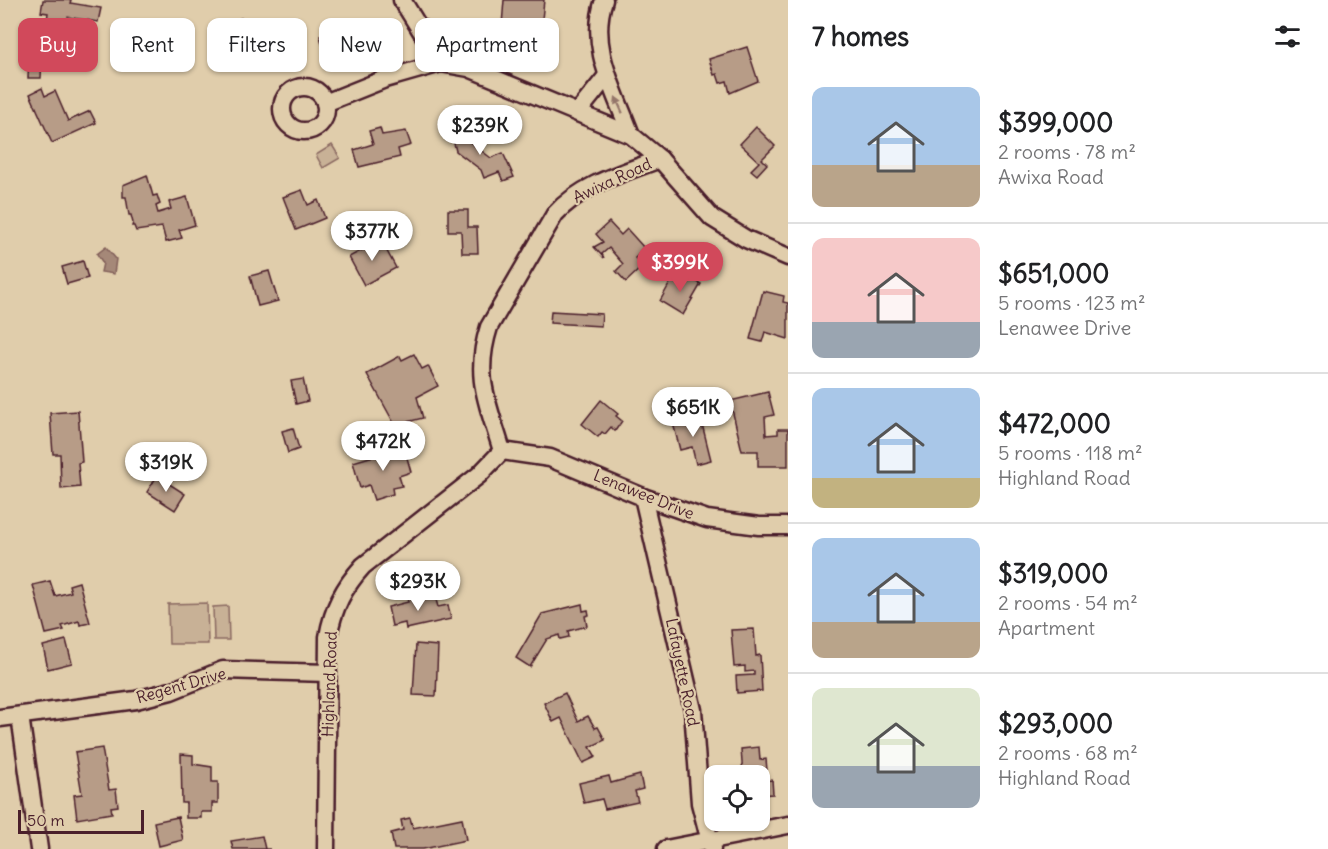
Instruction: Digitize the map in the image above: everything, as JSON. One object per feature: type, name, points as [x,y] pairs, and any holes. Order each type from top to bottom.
[{"type":"street","points":[[402,0],[415,21]]},
{"type":"street","points":[[604,0],[597,19],[606,77],[631,135]]},
{"type":"street","points":[[325,103],[385,79],[415,70]]},
{"type":"street","points":[[480,72],[631,135],[660,159]]},
{"type":"street","points":[[578,111],[606,77]]},
{"type":"street","name":"Awixa Road","points":[[502,451],[482,383],[483,347],[489,327],[555,214],[567,200],[592,186],[660,159],[712,218],[746,239],[788,257]]},
{"type":"street","name":"Lenawee Drive","points":[[502,451],[550,458],[643,497],[706,519],[759,526],[788,526]]},
{"type":"street","name":"Highland Road","points":[[326,849],[330,625],[347,584],[363,566],[479,474],[502,451]]},
{"type":"street","name":"Lafayette Road","points":[[643,497],[693,710],[700,803],[710,845]]},
{"type":"street","name":"Regent Drive","points":[[0,718],[136,700],[171,691],[223,670],[328,673]]},
{"type":"street","points":[[20,716],[39,849]]},
{"type":"street","points":[[666,849],[710,845],[788,825]]},
{"type":"shaded area","points":[[332,145],[340,158],[323,168],[316,155]]},
{"type":"shaded area","points":[[106,247],[116,259],[114,274],[101,272],[103,263],[97,254]]},
{"type":"shaded area","points":[[207,603],[208,644],[169,644],[168,604]]},
{"type":"shaded area","points":[[228,606],[229,640],[214,640],[213,607]]},
{"type":"building","points":[[43,0],[71,0],[70,3],[101,8],[98,22],[98,18],[47,18],[48,13],[41,12]]},
{"type":"building","points":[[504,0],[544,0],[542,18],[503,18]]},
{"type":"building","points":[[747,47],[758,81],[730,93],[727,81],[720,83],[717,74],[714,75],[709,59]]},
{"type":"building","points":[[28,72],[41,72],[41,78],[28,78]]},
{"type":"building","points":[[42,88],[45,96],[55,91],[68,121],[90,111],[96,123],[52,143],[30,94]]},
{"type":"building","points":[[462,125],[466,139],[491,158],[503,153],[514,177],[503,181],[499,172],[484,178],[481,170],[456,151],[450,128]]},
{"type":"building","points":[[756,127],[775,146],[762,159],[767,164],[757,175],[751,170],[759,162],[740,144]]},
{"type":"building","points":[[380,128],[382,135],[406,131],[411,145],[398,149],[400,157],[359,167],[354,150],[373,144],[369,131]]},
{"type":"building","points":[[147,175],[153,196],[157,195],[160,204],[156,206],[158,213],[171,209],[169,202],[187,197],[195,225],[179,230],[182,238],[166,242],[162,227],[136,231],[132,226],[126,197],[123,197],[123,185]]},
{"type":"building","points":[[302,190],[308,205],[318,200],[325,218],[296,230],[283,197]]},
{"type":"building","points":[[448,210],[468,210],[468,227],[477,227],[478,253],[462,253],[461,231],[448,231]]},
{"type":"building","points":[[609,222],[621,235],[627,229],[645,249],[635,258],[643,266],[626,282],[616,271],[623,264],[609,248],[602,254],[604,258],[594,247],[603,242],[596,234]]},
{"type":"building","points":[[381,240],[396,268],[364,285],[349,257]]},
{"type":"building","points":[[83,261],[88,278],[67,284],[62,267]]},
{"type":"building","points":[[269,271],[278,301],[258,306],[250,276]]},
{"type":"building","points":[[675,274],[684,280],[686,275],[701,284],[683,315],[660,301]]},
{"type":"building","points":[[763,291],[784,296],[783,302],[788,303],[788,339],[765,332],[762,342],[750,339]]},
{"type":"building","points":[[551,311],[602,314],[601,326],[550,323]]},
{"type":"building","points":[[414,354],[422,369],[428,366],[438,386],[417,397],[423,418],[395,425],[367,374],[400,356],[402,360]]},
{"type":"building","points":[[303,379],[308,401],[296,404],[291,381]]},
{"type":"building","points":[[768,392],[774,415],[765,417],[766,435],[778,434],[778,429],[788,429],[788,466],[758,466],[758,451],[742,451],[730,401]]},
{"type":"building","points":[[601,400],[618,414],[616,416],[622,421],[615,431],[611,427],[605,434],[602,432],[598,437],[582,424]]},
{"type":"building","points":[[78,411],[82,462],[78,463],[80,487],[61,489],[60,454],[53,454],[50,413]]},
{"type":"building","points":[[700,416],[711,460],[696,464],[692,447],[680,450],[673,423]]},
{"type":"building","points":[[293,428],[299,449],[288,453],[282,431]]},
{"type":"building","points":[[404,447],[411,472],[399,476],[402,486],[392,488],[393,494],[374,500],[369,485],[360,488],[353,462]]},
{"type":"building","points":[[157,476],[185,494],[175,510],[147,492]]},
{"type":"building","points":[[50,581],[55,596],[71,592],[69,585],[79,582],[90,623],[80,625],[79,621],[62,626],[64,630],[46,634],[33,585]]},
{"type":"building","points":[[417,594],[418,600],[435,596],[438,607],[448,605],[451,619],[406,629],[405,623],[392,626],[388,607],[408,602],[407,596]]},
{"type":"building","points":[[582,604],[583,611],[588,610],[589,615],[585,616],[587,626],[568,631],[569,637],[560,639],[559,635],[547,639],[530,667],[516,658],[542,614]]},
{"type":"building","points":[[754,629],[756,656],[760,655],[762,691],[737,693],[736,676],[754,675],[754,671],[745,672],[745,666],[734,667],[731,630]]},
{"type":"building","points":[[66,640],[72,663],[48,669],[43,646]]},
{"type":"building","points":[[416,644],[438,646],[436,696],[413,695]]},
{"type":"building","points":[[565,693],[578,721],[588,716],[595,728],[598,727],[605,740],[590,747],[596,757],[583,763],[561,718],[553,722],[544,703]]},
{"type":"building","points":[[759,747],[760,760],[766,759],[767,765],[742,765],[741,749]]},
{"type":"building","points":[[102,748],[109,790],[116,789],[118,806],[111,807],[112,813],[77,819],[74,795],[82,794],[75,752]]},
{"type":"building","points":[[181,754],[193,755],[193,764],[212,767],[212,782],[218,782],[218,803],[212,803],[212,812],[201,812],[201,818],[186,818],[186,803],[182,803]]},
{"type":"building","points":[[640,775],[643,789],[635,791],[638,802],[605,809],[602,799],[584,803],[579,783],[609,776],[611,783]]},
{"type":"building","points":[[770,780],[772,780],[773,794],[770,794]]},
{"type":"building","points":[[178,817],[183,840],[159,846],[154,822]]},
{"type":"building","points":[[410,818],[413,828],[462,818],[466,840],[423,849],[394,849],[391,833],[403,830],[401,820]]},
{"type":"building","points":[[262,836],[265,849],[233,849],[231,841]]}]
